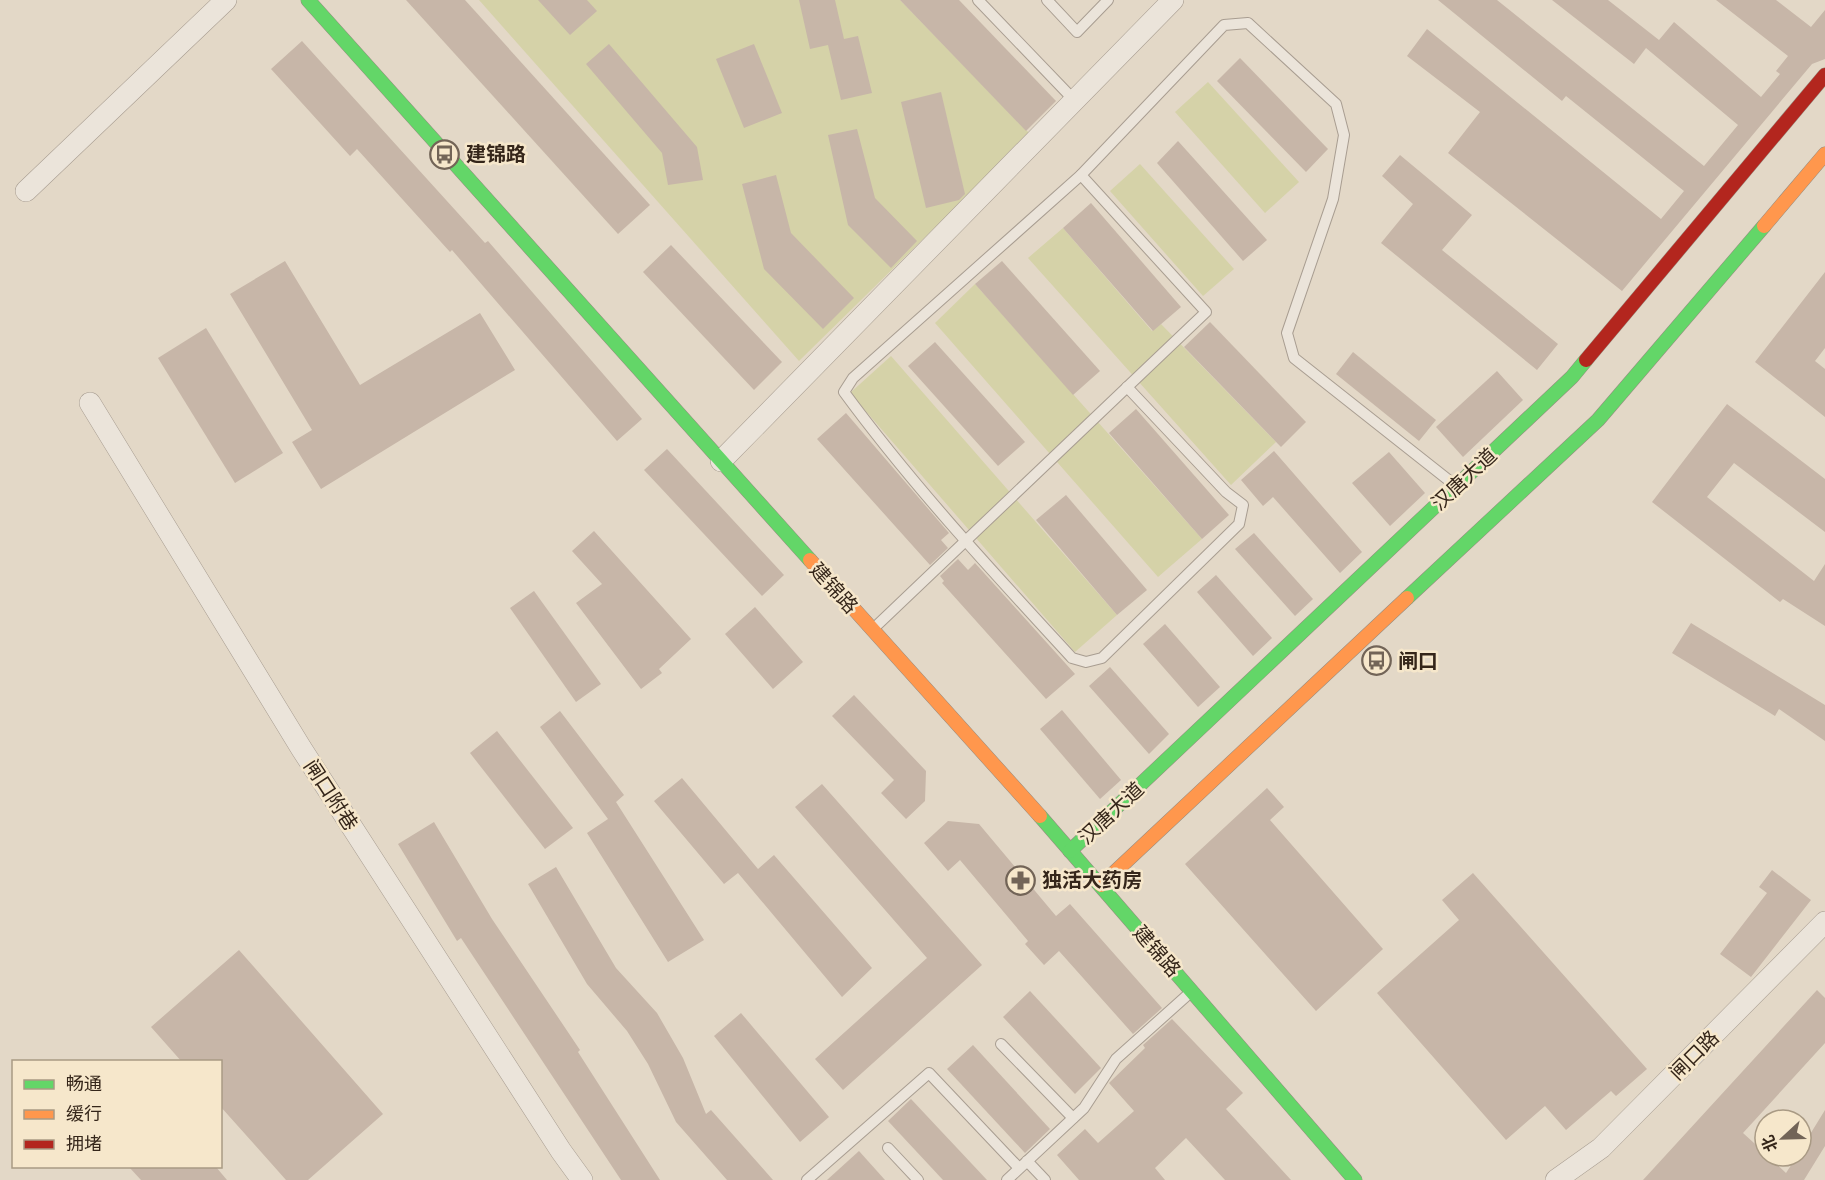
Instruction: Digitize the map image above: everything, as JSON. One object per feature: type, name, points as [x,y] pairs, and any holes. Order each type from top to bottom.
[{"type":"main road","name":"建锦路","points":[[308,0],[1101,885],[1355,1180]]},
{"type":"main road","name":"汉唐大道","points":[[1070,851],[1572,377],[1825,75]]},
{"type":"main road","points":[[1101,885],[1598,420],[1825,154]]},
{"type":"street","points":[[26,191],[226,0]]},
{"type":"street","points":[[721,461],[1173,0]]},
{"type":"street","name":"闸口附巷","points":[[90,403],[301,748],[582,1180]]},
{"type":"street","name":"闸口路","points":[[1556,1180],[1601,1148],[1825,922]]},
{"type":"lane","points":[[978,0],[1074,100]]},
{"type":"lane","points":[[1047,0],[1077,32],[1108,0]]},
{"type":"lane","points":[[1127,387],[1227,492],[1243,505],[1239,524],[1102,658],[1086,662],[1072,658],[965,541],[882,443],[844,392],[853,378],[1081,175],[1224,25],[1248,23],[1336,104],[1344,135],[1333,199],[1287,333],[1294,358],[1456,486]]},
{"type":"lane","points":[[872,630],[1206,312],[1081,175]]},
{"type":"lane","points":[[1007,1180],[1084,1108],[1116,1059],[1192,991]]},
{"type":"lane","points":[[1001,1044],[1073,1118]]},
{"type":"lane","points":[[807,1180],[930,1073],[1023,1165],[1045,1180]]},
{"type":"lane","points":[[888,1148],[918,1180]]},
{"type":"shaded area","points":[[479,0],[900,0],[1030,134],[799,361]]},
{"type":"shaded area","points":[[1208,82],[1299,182],[1265,213],[1175,112]]},
{"type":"shaded area","points":[[1140,164],[1234,269],[1203,296],[1110,191]]},
{"type":"shaded area","points":[[1063,228],[1152,331],[1161,324],[1276,442],[1231,485],[1028,258]]},
{"type":"shaded area","points":[[975,284],[1202,539],[1158,577],[935,323]]},
{"type":"shaded area","points":[[891,356],[1117,615],[1075,652],[850,393]]},
{"type":"building","points":[[406,0],[465,0],[650,205],[618,234]]},
{"type":"building","points":[[538,0],[587,0],[597,11],[570,35]]},
{"type":"building","points":[[799,0],[835,0],[844,39],[858,36],[872,93],[841,100],[828,45],[810,49]]},
{"type":"building","points":[[900,0],[959,0],[1056,101],[1026,131]]},
{"type":"building","points":[[1438,0],[1497,0],[1704,166],[1738,125],[1646,48],[1634,64],[1552,0],[1608,0],[1659,40],[1674,22],[1761,97],[1780,74],[1776,71],[1788,56],[1716,0],[1776,0],[1811,27],[1825,10],[1825,59],[1812,64],[1622,291],[1448,153],[1480,112],[1407,56],[1427,29],[1661,219],[1684,191],[1566,96],[1562,101]]},
{"type":"building","points":[[302,41],[485,243],[488,241],[642,419],[617,441],[452,250],[450,252],[357,149],[350,156],[271,69]]},
{"type":"building","points":[[609,44],[697,147],[703,180],[668,185],[662,153],[586,64]]},
{"type":"building","points":[[754,44],[782,113],[744,128],[716,59]]},
{"type":"building","points":[[1240,58],[1328,149],[1306,172],[1217,81]]},
{"type":"building","points":[[941,92],[965,194],[959,200],[926,208],[901,102]]},
{"type":"building","points":[[857,129],[875,198],[917,241],[891,268],[848,225],[828,135]]},
{"type":"building","points":[[1178,141],[1267,240],[1243,261],[1157,163]]},
{"type":"building","points":[[1400,155],[1472,215],[1442,250],[1558,344],[1537,370],[1381,243],[1413,204],[1382,176]]},
{"type":"building","points":[[776,175],[791,233],[854,298],[823,329],[764,269],[742,184]]},
{"type":"building","points":[[1091,203],[1181,307],[1153,331],[1063,228]]},
{"type":"building","points":[[671,245],[782,362],[754,390],[643,272]]},
{"type":"building","points":[[285,261],[360,385],[480,313],[515,370],[321,489],[292,442],[312,430],[230,294]]},
{"type":"building","points":[[1002,261],[1100,371],[1073,395],[975,284]]},
{"type":"building","points":[[1825,272],[1825,348],[1815,361],[1825,369],[1825,417],[1755,362]]},
{"type":"building","points":[[1210,322],[1306,422],[1281,447],[1184,347]]},
{"type":"building","points":[[206,328],[283,453],[235,483],[158,358]]},
{"type":"building","points":[[935,342],[1025,442],[998,466],[908,366]]},
{"type":"building","points":[[1353,352],[1436,420],[1419,441],[1336,374]]},
{"type":"building","points":[[1497,371],[1523,400],[1463,457],[1436,427]]},
{"type":"building","points":[[1727,404],[1825,479],[1825,532],[1734,463],[1707,497],[1814,581],[1825,564],[1825,626],[1783,599],[1780,602],[1652,502]]},
{"type":"building","points":[[1136,409],[1229,515],[1202,539],[1109,433]]},
{"type":"building","points":[[846,413],[949,533],[941,540],[948,548],[930,565],[817,439]]},
{"type":"building","points":[[667,449],[784,575],[762,596],[644,470]]},
{"type":"building","points":[[1274,451],[1362,552],[1340,573],[1273,497],[1263,506],[1241,480]]},
{"type":"building","points":[[1389,452],[1425,493],[1390,526],[1352,483]]},
{"type":"building","points":[[1066,495],[1147,590],[1117,615],[1036,520]]},
{"type":"building","points":[[594,531],[691,639],[659,669],[662,673],[641,689],[576,603],[602,584],[572,551]]},
{"type":"building","points":[[1254,533],[1313,599],[1295,616],[1235,549]]},
{"type":"building","points":[[958,559],[968,570],[975,563],[1075,674],[1046,699],[942,583],[944,581],[940,576]]},
{"type":"building","points":[[1216,575],[1272,638],[1253,656],[1197,592]]},
{"type":"building","points":[[534,591],[601,684],[576,702],[510,608]]},
{"type":"building","points":[[755,607],[803,662],[773,689],[725,634]]},
{"type":"building","points":[[1691,623],[1825,705],[1825,741],[1779,709],[1775,716],[1672,653]]},
{"type":"building","points":[[1165,624],[1220,687],[1198,707],[1143,644]]},
{"type":"building","points":[[1110,667],[1169,734],[1149,754],[1089,686]]},
{"type":"building","points":[[854,695],[926,771],[925,801],[906,819],[881,793],[894,780],[832,716]]},
{"type":"building","points":[[1062,710],[1121,780],[1100,799],[1040,729]]},
{"type":"building","points":[[560,711],[624,795],[616,802],[704,940],[668,962],[587,833],[608,819],[540,727]]},
{"type":"building","points":[[497,731],[573,828],[545,849],[470,753]]},
{"type":"building","points":[[682,778],[758,869],[774,855],[872,968],[842,997],[738,873],[724,884],[654,801]]},
{"type":"building","points":[[822,784],[982,965],[843,1090],[815,1059],[927,958],[795,807]]},
{"type":"building","points":[[1267,788],[1284,807],[1270,820],[1383,949],[1316,1011],[1185,864]]},
{"type":"building","points":[[948,821],[979,824],[1056,916],[1070,904],[1162,1008],[1133,1034],[1059,951],[1044,965],[1025,944],[1028,941],[960,860],[948,871],[924,843]]},
{"type":"building","points":[[434,822],[492,919],[580,1050],[578,1052],[660,1180],[621,1180],[461,938],[457,941],[398,844]]},
{"type":"building","points":[[556,867],[616,968],[657,1013],[683,1058],[706,1114],[711,1110],[773,1180],[727,1180],[676,1122],[648,1064],[627,1031],[587,984],[528,884]]},
{"type":"building","points":[[1772,870],[1811,900],[1751,977],[1720,954],[1767,893],[1759,887]]},
{"type":"building","points":[[1473,873],[1647,1069],[1616,1096],[1611,1091],[1566,1130],[1545,1106],[1506,1140],[1377,993],[1459,920],[1442,900]]},
{"type":"building","points":[[239,950],[383,1114],[308,1180],[286,1180],[222,1108],[222,1060],[180,1060],[151,1027]]},
{"type":"building","points":[[1817,990],[1825,998],[1825,1043],[1766,1108],[1753,1108],[1753,1122],[1743,1133],[1753,1142],[1753,1168],[1781,1168],[1786,1173],[1789,1168],[1811,1168],[1804,1180],[1643,1180]]},
{"type":"building","points":[[1030,991],[1101,1068],[1075,1094],[1003,1017]]},
{"type":"building","points":[[741,1013],[829,1117],[800,1142],[714,1036]]},
{"type":"building","points":[[1172,1019],[1243,1093],[1226,1109],[1291,1180],[1225,1180],[1186,1138],[1155,1168],[1165,1180],[1079,1180],[1057,1155],[1085,1129],[1098,1143],[1134,1111],[1109,1083],[1145,1048],[1143,1045]]},
{"type":"building","points":[[973,1045],[1050,1129],[1025,1153],[947,1069]]},
{"type":"building","points":[[911,1099],[987,1180],[943,1180],[888,1121]]},
{"type":"building","points":[[1825,1110],[1825,1146],[1813,1165],[1813,1130]]},
{"type":"building","points":[[859,1151],[885,1180],[827,1180]]},
{"type":"building","points":[[130,1168],[217,1168],[227,1180],[141,1180]]},
{"type":"traffic: fast","points":[[308,0],[810,560]]},
{"type":"traffic: fast","points":[[1407,598],[1598,420],[1764,226]]},
{"type":"traffic: fast","points":[[1070,851],[1572,377],[1586,360]]},
{"type":"traffic: fast","points":[[1040,816],[1355,1180]]},
{"type":"traffic: slow","points":[[1764,226],[1825,154]]},
{"type":"traffic: slow","points":[[810,560],[1040,816]]},
{"type":"traffic: slow","points":[[1101,885],[1407,598]]},
{"type":"traffic: jam","points":[[1586,360],[1825,75]]},
{"type":"place","name":"建锦路","points":[[445,154]]},
{"type":"place","name":"闸口","points":[[1377,661]]},
{"type":"place","name":"独活大药房","points":[[1021,880]]}]
